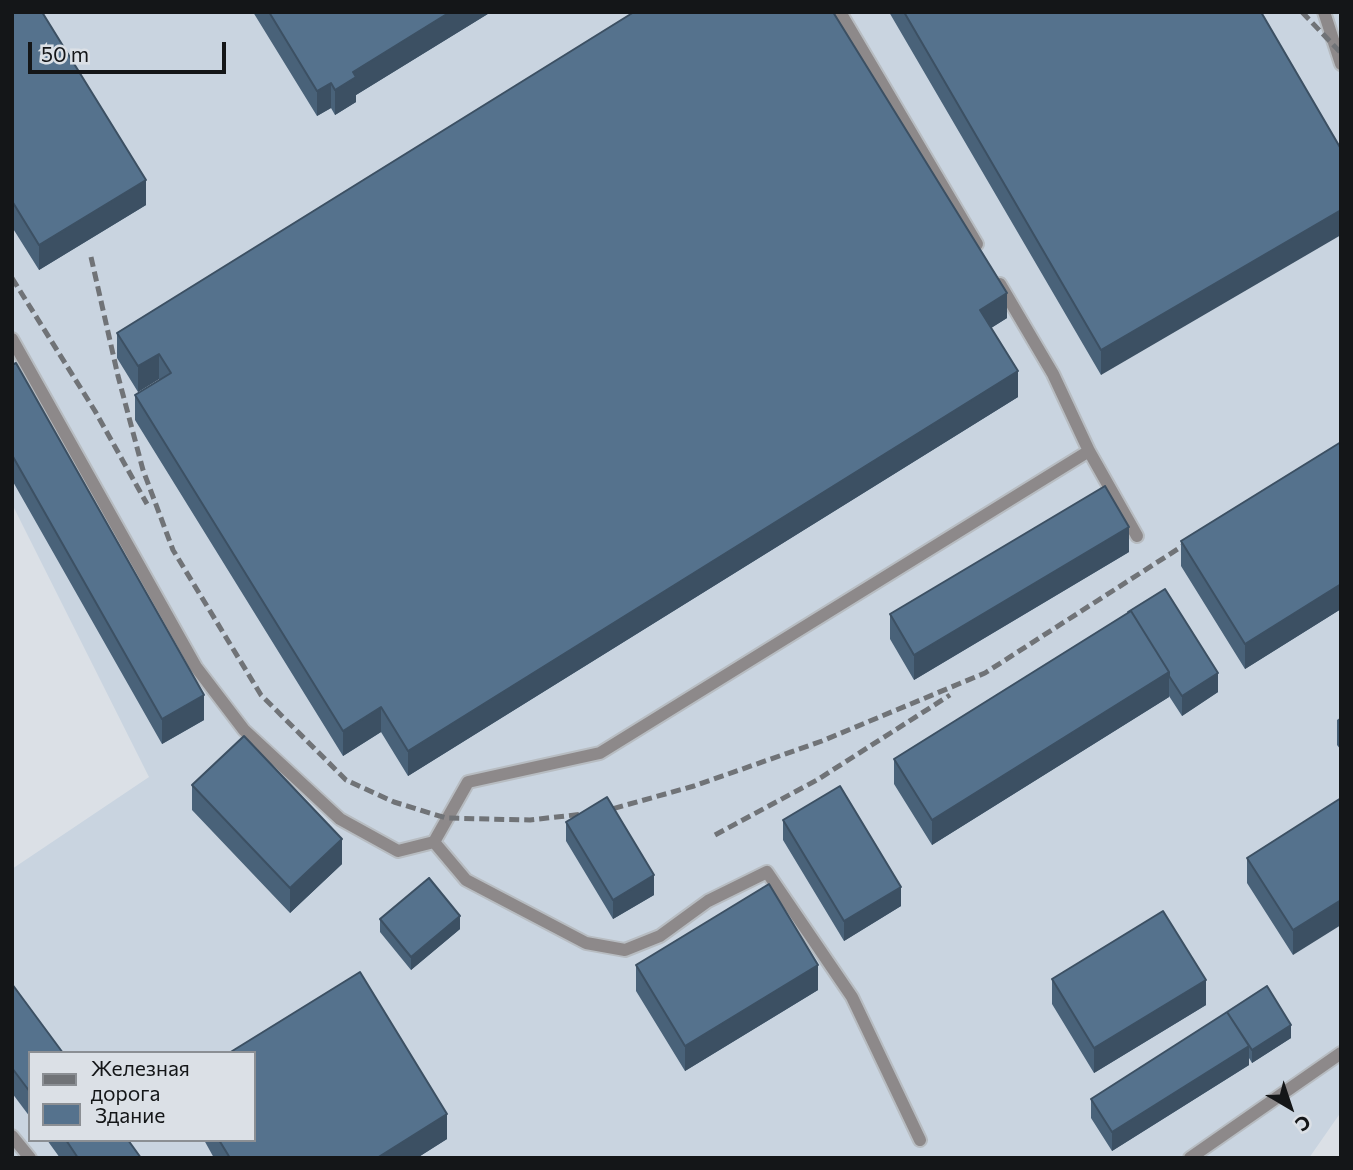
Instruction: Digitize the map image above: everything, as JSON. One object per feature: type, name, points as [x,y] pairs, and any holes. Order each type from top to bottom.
[{"type":"lane","points":[[840,12],[982,253]]},
{"type":"lane","points":[[1324,12],[1341,64]]},
{"type":"lane","points":[[996,278],[1053,374],[1089,451],[1137,536]]},
{"type":"lane","points":[[12,338],[196,667],[244,730],[340,819],[398,851],[434,842],[468,782],[600,754],[1089,451]]},
{"type":"lane","points":[[434,842],[466,880],[586,943],[625,950],[660,936],[708,901],[767,872],[852,997],[920,1140]]},
{"type":"lane","points":[[1190,1158],[1341,1053]]},
{"type":"lane","points":[[12,1136],[30,1158]]},
{"type":"shaded area","points":[[12,12],[1341,12],[1341,1112],[1309,1158],[12,1158],[12,869],[149,777],[12,504]]},
{"type":"building","points":[[12,12],[42,12],[146,180],[39,245],[12,201]]},
{"type":"building","points":[[269,12],[450,12],[353,72],[356,77],[335,90],[331,83],[317,91]]},
{"type":"building","points":[[634,12],[833,12],[1007,293],[980,310],[1018,371],[408,751],[381,707],[343,731],[135,395],[171,373],[159,354],[138,366],[117,333]]},
{"type":"building","points":[[904,12],[1261,12],[1341,149],[1341,210],[1101,350]]},
{"type":"building","points":[[16,363],[204,695],[162,719],[12,455],[12,365]]},
{"type":"building","points":[[1341,442],[1341,584],[1245,644],[1181,541]]},
{"type":"building","points":[[1105,486],[1129,527],[914,655],[890,614]]},
{"type":"building","points":[[1165,589],[1218,673],[1182,696],[1131,611],[1128,612]]},
{"type":"building","points":[[1131,611],[1169,672],[932,820],[894,759]]},
{"type":"building","points":[[244,736],[342,839],[290,888],[192,785]]},
{"type":"building","points":[[840,786],[901,887],[844,921],[783,820]]},
{"type":"building","points":[[607,797],[654,875],[613,900],[566,822]]},
{"type":"building","points":[[1341,798],[1341,900],[1293,930],[1247,858]]},
{"type":"building","points":[[429,878],[460,916],[411,957],[380,919]]},
{"type":"building","points":[[769,884],[818,965],[685,1046],[636,965]]},
{"type":"building","points":[[1163,911],[1206,980],[1094,1048],[1052,979]]},
{"type":"building","points":[[360,972],[447,1114],[377,1158],[230,1158],[220,1142],[256,1142],[256,1051],[232,1051]]},
{"type":"building","points":[[12,984],[62,1051],[28,1051],[28,1089],[12,1068]]},
{"type":"building","points":[[1267,986],[1291,1025],[1252,1050],[1227,1012]]},
{"type":"building","points":[[1227,1012],[1249,1046],[1112,1132],[1091,1099]]},
{"type":"building","points":[[67,1142],[129,1142],[141,1158],[78,1158]]},
{"type":"railway","points":[[1302,12],[1341,53]]},
{"type":"railway","points":[[91,257],[143,470],[173,550],[261,695],[346,780],[394,802],[446,818],[530,820],[601,812],[694,786],[822,741],[985,673],[1198,536]]},
{"type":"railway","points":[[12,278],[95,411],[147,504]]},
{"type":"railway","points":[[715,835],[817,780],[950,695]]}]
